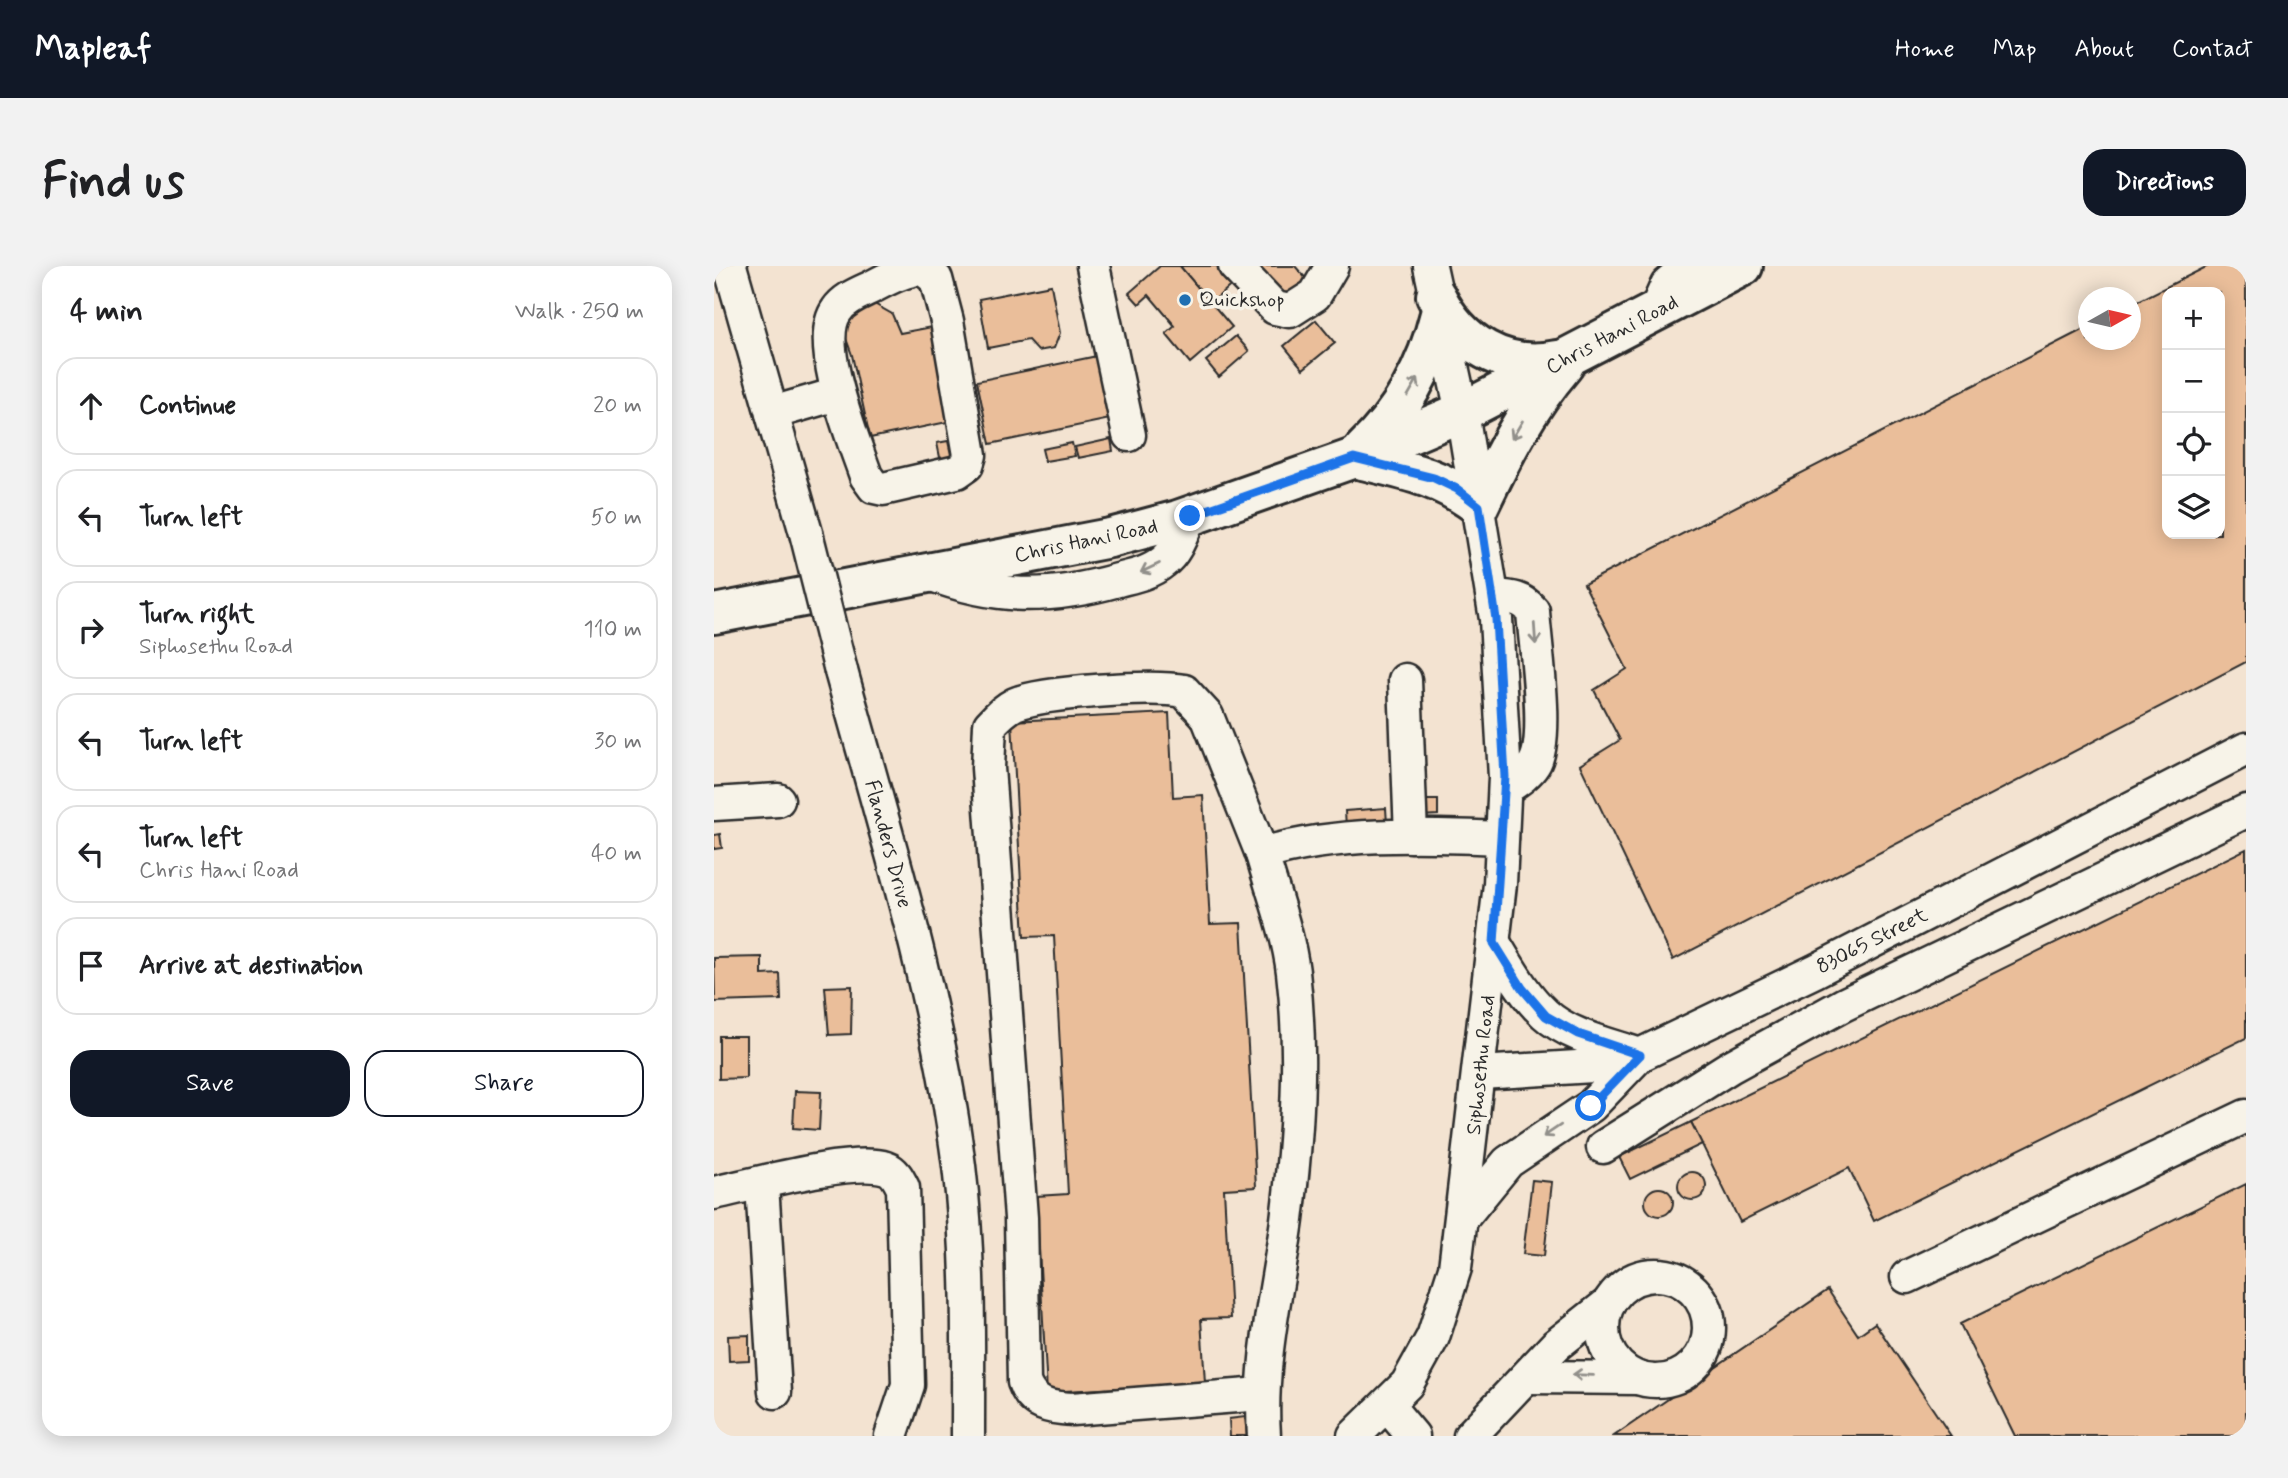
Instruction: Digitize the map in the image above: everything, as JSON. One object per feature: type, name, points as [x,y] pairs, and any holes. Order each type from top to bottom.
[{"type":"main road","name":"Chris Hani Road","points":[[714,614],[1110,538],[1190,516],[1354,458],[1462,412],[1743,266]]},
{"type":"main road","points":[[1436,292],[1449,319],[1466,338],[1498,356],[1535,363],[1572,356]]},
{"type":"main road","points":[[1354,458],[1388,424],[1411,391],[1429,354],[1436,292]]},
{"type":"main road","points":[[1354,458],[1434,478],[1457,489],[1479,506],[1528,412],[1572,356]]},
{"type":"lane","name":"Flanders Drive","points":[[730,266],[806,533],[938,1039],[960,1180],[968,1301],[968,1436]]},
{"type":"lane","points":[[1093,266],[1129,435]]},
{"type":"lane","points":[[1235,266],[1275,308],[1290,311],[1315,295],[1332,266]]},
{"type":"lane","points":[[1655,312],[1667,285],[1689,266]]},
{"type":"lane","points":[[916,267],[926,271],[936,279],[947,321],[970,455],[967,465],[957,472],[933,479],[883,489],[874,487],[866,475],[838,394],[830,330],[835,312],[845,301],[899,272],[916,267]]},
{"type":"lane","name":"Siphosethu Road","points":[[1354,1436],[1407,1384],[1433,1337],[1455,1268],[1480,1073],[1502,838],[1505,789],[1493,596],[1462,412],[1436,292]]},
{"type":"lane","points":[[772,413],[838,394]]},
{"type":"lane","points":[[1405,680],[1410,836]]},
{"type":"lane","points":[[1262,1394],[1072,1409],[1043,1405],[1028,1395],[1024,1382],[1021,1218],[988,768],[990,725],[1014,705],[1032,699],[1143,688],[1184,691],[1207,716],[1262,854],[1287,939],[1293,973],[1298,1110],[1287,1221],[1262,1394],[1264,1436]]},
{"type":"lane","name":"83065 Street","points":[[1480,1073],[1593,1066],[1640,1055],[1815,971],[2246,749]]},
{"type":"lane","points":[[714,804],[778,800]]},
{"type":"lane","points":[[1603,1147],[1730,1068],[1843,1005],[2246,811]]},
{"type":"lane","points":[[1262,854],[1318,841],[1410,836],[1502,838]]},
{"type":"lane","points":[[1463,1217],[1508,1163],[1591,1106],[1640,1055],[1578,1034],[1546,1016],[1522,988],[1494,943]]},
{"type":"lane","points":[[1907,1277],[2246,1116]]},
{"type":"lane","points":[[714,1193],[867,1166],[887,1168],[897,1176],[903,1188],[908,1385],[891,1436]]},
{"type":"lane","points":[[762,1184],[775,1392]]},
{"type":"lane","points":[[1470,1436],[1556,1345],[1609,1303],[1630,1282],[1659,1275],[1687,1285],[1705,1308],[1708,1338],[1695,1364],[1669,1379],[1527,1377]]},
{"type":"lane","points":[[1609,1303],[1604,1332],[1607,1348],[1615,1361],[1639,1378]]},
{"type":"lane","points":[[1387,1405],[1413,1436]]},
{"type":"building","points":[[1160,266],[1180,266],[1232,327],[1190,363],[1166,334],[1175,326],[1149,295],[1139,304],[1129,293]]},
{"type":"building","points":[[1180,266],[1253,266],[1211,303]]},
{"type":"building","points":[[1254,266],[1295,266],[1308,281],[1284,302]]},
{"type":"building","points":[[2208,266],[2246,266],[2246,662],[1673,960],[1580,765],[1620,740],[1594,690],[1627,669],[1584,584],[2078,332],[2078,350],[2141,350],[2141,300],[2162,289],[2162,539],[2225,539],[2225,287],[2166,287]]},
{"type":"building","points":[[1051,285],[1060,333],[1054,348],[1038,351],[1028,340],[988,348],[979,299]]},
{"type":"building","points":[[868,305],[876,305],[892,314],[900,333],[932,327],[952,421],[870,438],[852,355],[843,330],[851,313]]},
{"type":"building","points":[[1316,320],[1335,343],[1303,369],[1284,346]]},
{"type":"building","points":[[1236,336],[1249,351],[1219,377],[1206,361]]},
{"type":"building","points":[[1097,356],[1110,419],[990,444],[977,381]]},
{"type":"building","points":[[1111,439],[1113,451],[1078,458],[1075,447]]},
{"type":"building","points":[[948,441],[953,464],[942,467],[937,443]]},
{"type":"building","points":[[1072,443],[1075,456],[1045,461],[1042,449]]},
{"type":"building","points":[[1169,713],[1173,797],[1203,795],[1210,924],[1241,923],[1256,1187],[1224,1189],[1231,1318],[1201,1319],[1205,1383],[1047,1392],[1036,1196],[1068,1194],[1054,936],[1024,937],[1012,721]]},
{"type":"building","points":[[1419,800],[1438,800],[1438,815],[1420,816]]},
{"type":"building","points":[[1386,808],[1387,824],[1346,827],[1345,811]]},
{"type":"building","points":[[720,834],[722,848],[714,849],[714,835]]},
{"type":"building","points":[[2246,849],[2246,1038],[1874,1221],[1849,1168],[1740,1222],[1691,1122]]},
{"type":"building","points":[[762,957],[762,975],[780,974],[781,1000],[715,1002],[714,958]]},
{"type":"building","points":[[852,986],[851,1034],[829,1035],[825,987]]},
{"type":"building","points":[[719,1036],[746,1036],[746,1078],[719,1079]]},
{"type":"building","points":[[795,1091],[821,1092],[819,1130],[793,1128]]},
{"type":"building","points":[[1691,1122],[1702,1144],[1630,1179],[1619,1157]]},
{"type":"building","points":[[1692,1172],[1702,1176],[1706,1186],[1702,1196],[1692,1200],[1682,1196],[1678,1186],[1682,1176]]},
{"type":"building","points":[[1532,1180],[1552,1182],[1544,1256],[1523,1254]]},
{"type":"building","points":[[2246,1184],[2246,1436],[2015,1436],[1960,1324]]},
{"type":"building","points":[[1659,1188],[1669,1192],[1673,1202],[1669,1212],[1659,1216],[1649,1212],[1645,1202],[1649,1192]]},
{"type":"building","points":[[1828,1290],[1858,1335],[1875,1323],[1951,1436],[1614,1436]]},
{"type":"building","points":[[749,1335],[749,1360],[729,1361],[728,1336]]},
{"type":"building","points":[[1245,1417],[1247,1436],[1230,1436],[1229,1419]]},
{"type":"place","name":"Quickshop","points":[[1185,300]]},
{"type":"route","points":[[1190,516],[1354,458],[1434,478],[1457,489],[1479,506],[1496,619],[1505,777],[1494,943],[1522,988],[1546,1016],[1578,1034],[1640,1055],[1591,1106]]}]
